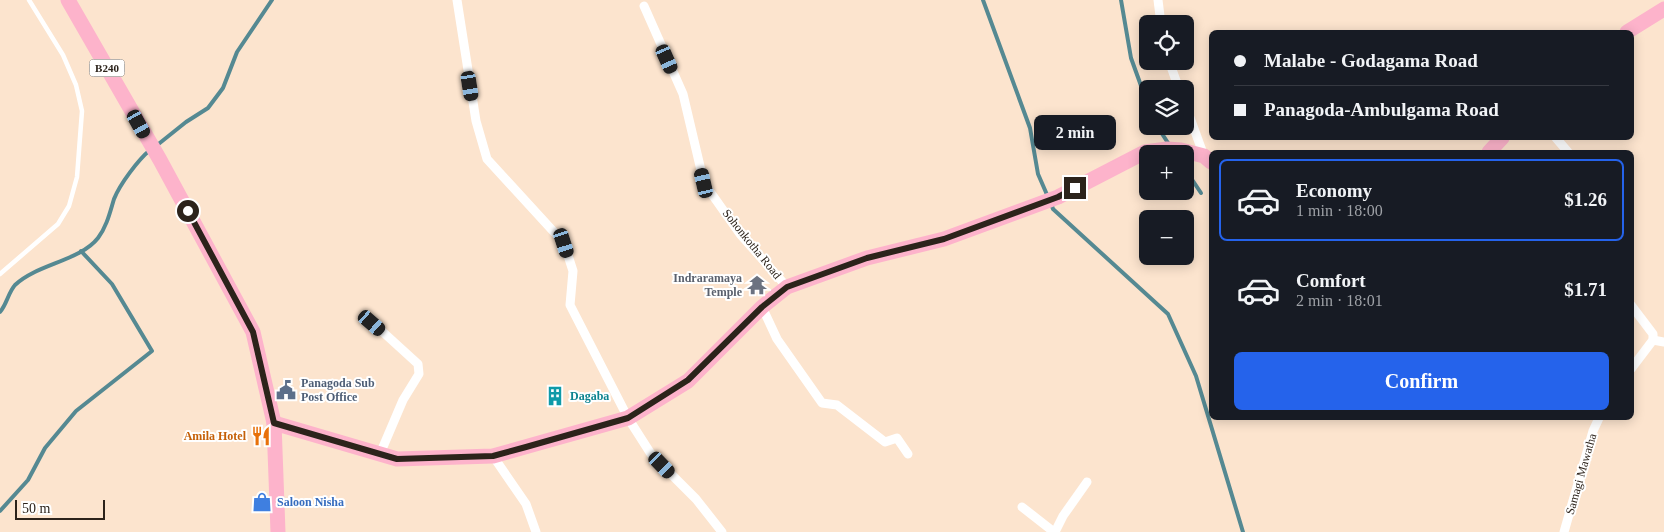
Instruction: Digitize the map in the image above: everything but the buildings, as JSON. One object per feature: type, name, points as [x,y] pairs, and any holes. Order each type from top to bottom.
[{"type":"main road","name":"B240","points":[[68,0],[160,160],[253,332],[274,423],[278,532]]},
{"type":"main road","points":[[1630,30],[1664,9]]},
{"type":"main road","points":[[1491,150],[1500,140]]},
{"type":"main road","points":[[274,423],[397,459],[493,456],[628,418],[688,380],[762,307],[787,287],[867,258],[944,239],[1058,197],[1145,152],[1174,149],[1207,159]]},
{"type":"street","points":[[456,0],[476,121],[487,159],[564,243],[573,271],[570,305],[628,418],[651,454],[696,499],[722,532]]},
{"type":"street","points":[[1158,0],[1160,15]]},
{"type":"street","name":"Sohonkotha Road","points":[[644,6],[683,94],[704,183],[740,234],[787,287]]},
{"type":"street","points":[[1194,126],[1207,159]]},
{"type":"street","points":[[1558,140],[1566,150]]},
{"type":"street","points":[[762,307],[777,340],[822,403],[837,405],[885,442],[897,438],[908,454]]},
{"type":"street","points":[[1634,309],[1653,334],[1661,341],[1634,366]]},
{"type":"street","points":[[372,323],[418,364],[419,374],[403,400],[380,454]]},
{"type":"street","name":"Samagi Mawatha","points":[[1564,532],[1593,431],[1598,420]]},
{"type":"street","points":[[493,456],[526,504],[536,532]]},
{"type":"street","points":[[1022,507],[1055,532],[1063,516],[1087,482]]},
{"type":"lane","points":[[0,274],[58,224],[69,206],[77,177],[82,111],[76,85],[64,54],[29,0]]},
{"type":"waterway","points":[[156,146],[186,122],[208,108],[223,88],[237,52],[272,0]]},
{"type":"waterway","points":[[983,0],[1030,128],[1038,174],[1048,197]]},
{"type":"waterway","points":[[1121,0],[1131,58],[1139,80]]},
{"type":"waterway","points":[[1163,135],[1169,145]]},
{"type":"waterway","points":[[0,312],[15,285],[24,278],[81,252],[98,238],[106,224],[120,186],[150,150]]},
{"type":"waterway","points":[[1194,182],[1201,193]]},
{"type":"waterway","points":[[1051,203],[1053,209],[1168,314],[1196,376],[1209,419]]},
{"type":"waterway","points":[[0,511],[28,480],[45,448],[76,411],[152,351],[112,284],[81,251]]},
{"type":"waterway","points":[[1209,420],[1243,532]]},
{"type":"place","name":"Indraramaya Temple","points":[[757,285]]},
{"type":"place","name":"Panagoda Sub Post Office","points":[[286,390]]},
{"type":"place","name":"Dagaba","points":[[555,396]]},
{"type":"place","name":"Amila Hotel","points":[[261,436]]},
{"type":"place","name":"Saloon Nisha","points":[[262,502]]},
{"type":"route","points":[[188,211],[253,332],[274,423],[397,459],[493,456],[628,418],[688,380],[762,307],[787,287],[867,258],[944,239],[1058,197],[1075,188]]}]
